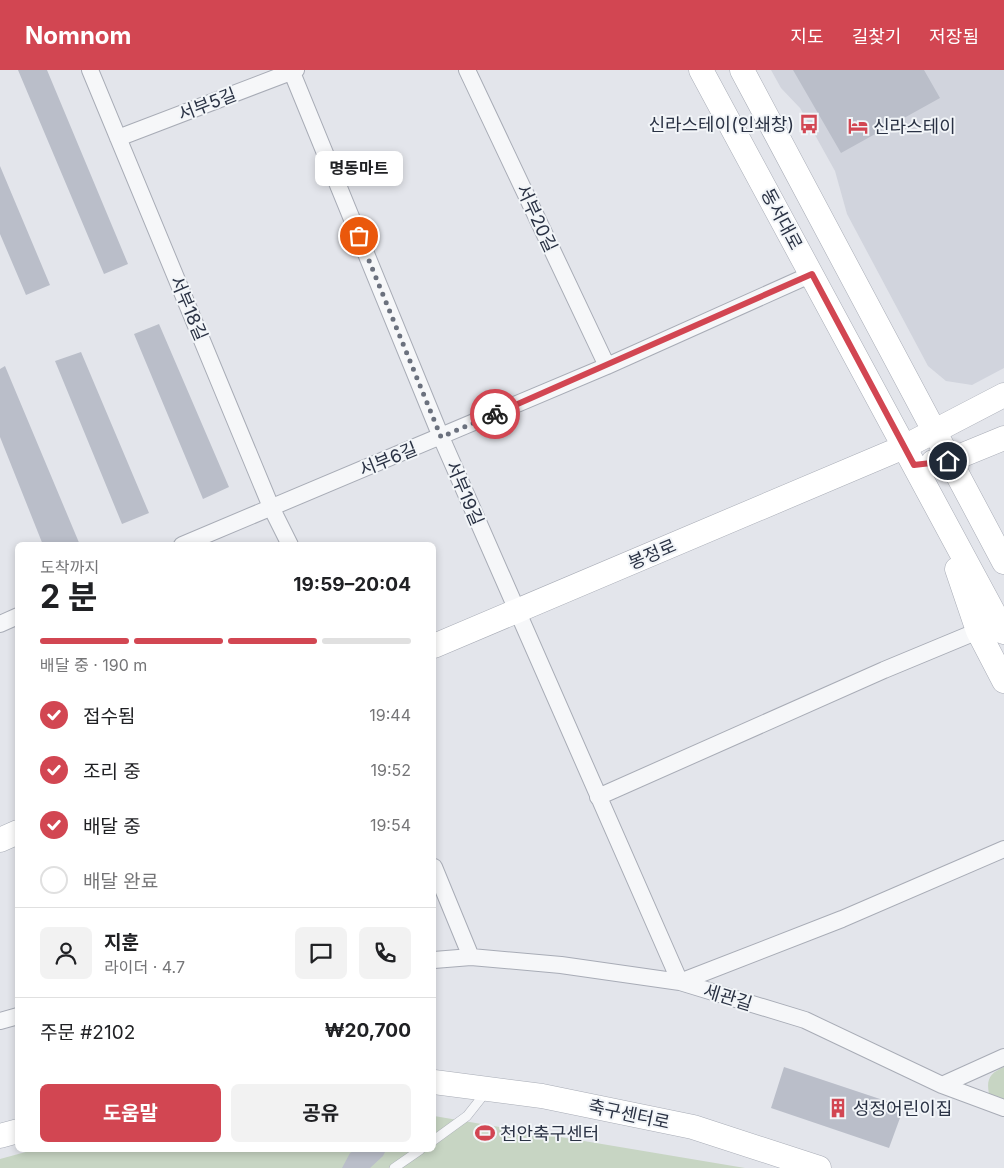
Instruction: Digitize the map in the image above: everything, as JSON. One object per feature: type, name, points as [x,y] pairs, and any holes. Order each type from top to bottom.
[{"type":"street","name":"서부18길","points":[[90,70],[271,506],[289,542]]},
{"type":"street","name":"서부20길","points":[[467,70],[607,366]]},
{"type":"street","name":"동서대로","points":[[701,70],[1004,632]]},
{"type":"street","name":"동서대로","points":[[742,70],[932,431],[1004,562]]},
{"type":"street","name":"서부5길","points":[[118,138],[293,71]]},
{"type":"street","name":"서부19길","points":[[293,71],[441,437],[680,982]]},
{"type":"street","name":"서부6길","points":[[189,542],[607,366],[812,274]]},
{"type":"street","name":"봉정로","points":[[909,456],[932,431],[1004,395]]},
{"type":"street","name":"봉정로","points":[[436,645],[870,462],[909,456],[948,461],[1004,438]]},
{"type":"street","points":[[964,490],[1004,550]]},
{"type":"street","points":[[934,504],[978,631],[1004,681]]},
{"type":"street","points":[[0,624],[15,617]]},
{"type":"street","points":[[598,797],[884,670],[978,631]]},
{"type":"street","points":[[0,840],[15,833]]},
{"type":"street","points":[[680,982],[842,919],[1004,849]]},
{"type":"street","points":[[436,872],[472,958]]},
{"type":"street","name":"세관길","points":[[436,960],[472,958],[561,965],[680,982],[805,1020],[942,1085],[1004,1108]]},
{"type":"street","points":[[0,1021],[15,1017]]},
{"type":"street","points":[[942,1085],[1004,1057]]},
{"type":"street","name":"축구센터로","points":[[436,1082],[542,1096],[693,1127],[819,1168]]},
{"type":"street","points":[[0,1136],[15,1132]]},
{"type":"lane","points":[[436,1139],[467,1116],[488,1089]]},
{"type":"lane","points":[[394,1168],[417,1152]]},
{"type":"shaded area","points":[[771,70],[1004,70],[1004,368],[972,385],[946,381],[928,366],[847,214],[835,171],[800,108],[781,88]]},
{"type":"green space","points":[[1004,1067],[1004,1100],[989,1094],[988,1084],[992,1074]]},
{"type":"green space","name":"천안축구센터","points":[[436,1116],[745,1168],[0,1168],[0,1159],[26,1152],[436,1152]]},
{"type":"building","points":[[18,70],[47,70],[128,264],[104,274]]},
{"type":"building","name":"신라스테이","points":[[793,70],[924,70],[940,98],[841,153]]},
{"type":"building","points":[[0,166],[50,285],[26,295],[0,234]]},
{"type":"building","points":[[159,324],[229,487],[203,499],[134,334]]},
{"type":"building","points":[[81,352],[149,513],[122,524],[55,361]]},
{"type":"building","points":[[5,366],[79,542],[42,542],[0,437],[0,369]]},
{"type":"building","name":"성정어린이집","points":[[784,1067],[904,1107],[889,1148],[771,1108]]},
{"type":"building","points":[[385,1152],[370,1168],[342,1168],[350,1153]]},
{"type":"way so far","points":[[359,236],[441,437],[495,414]]},
{"type":"place","name":"신라스테이(인쇄창)","points":[[809,124]]},
{"type":"place","name":"신라스테이","points":[[858,126]]},
{"type":"place","name":"명동마트","points":[[359,236]]},
{"type":"place","name":"성정어린이집","points":[[838,1108]]},
{"type":"place","name":"천안축구센터","points":[[485,1133]]},
{"type":"route","points":[[495,414],[812,274],[914,465],[948,461]]}]
